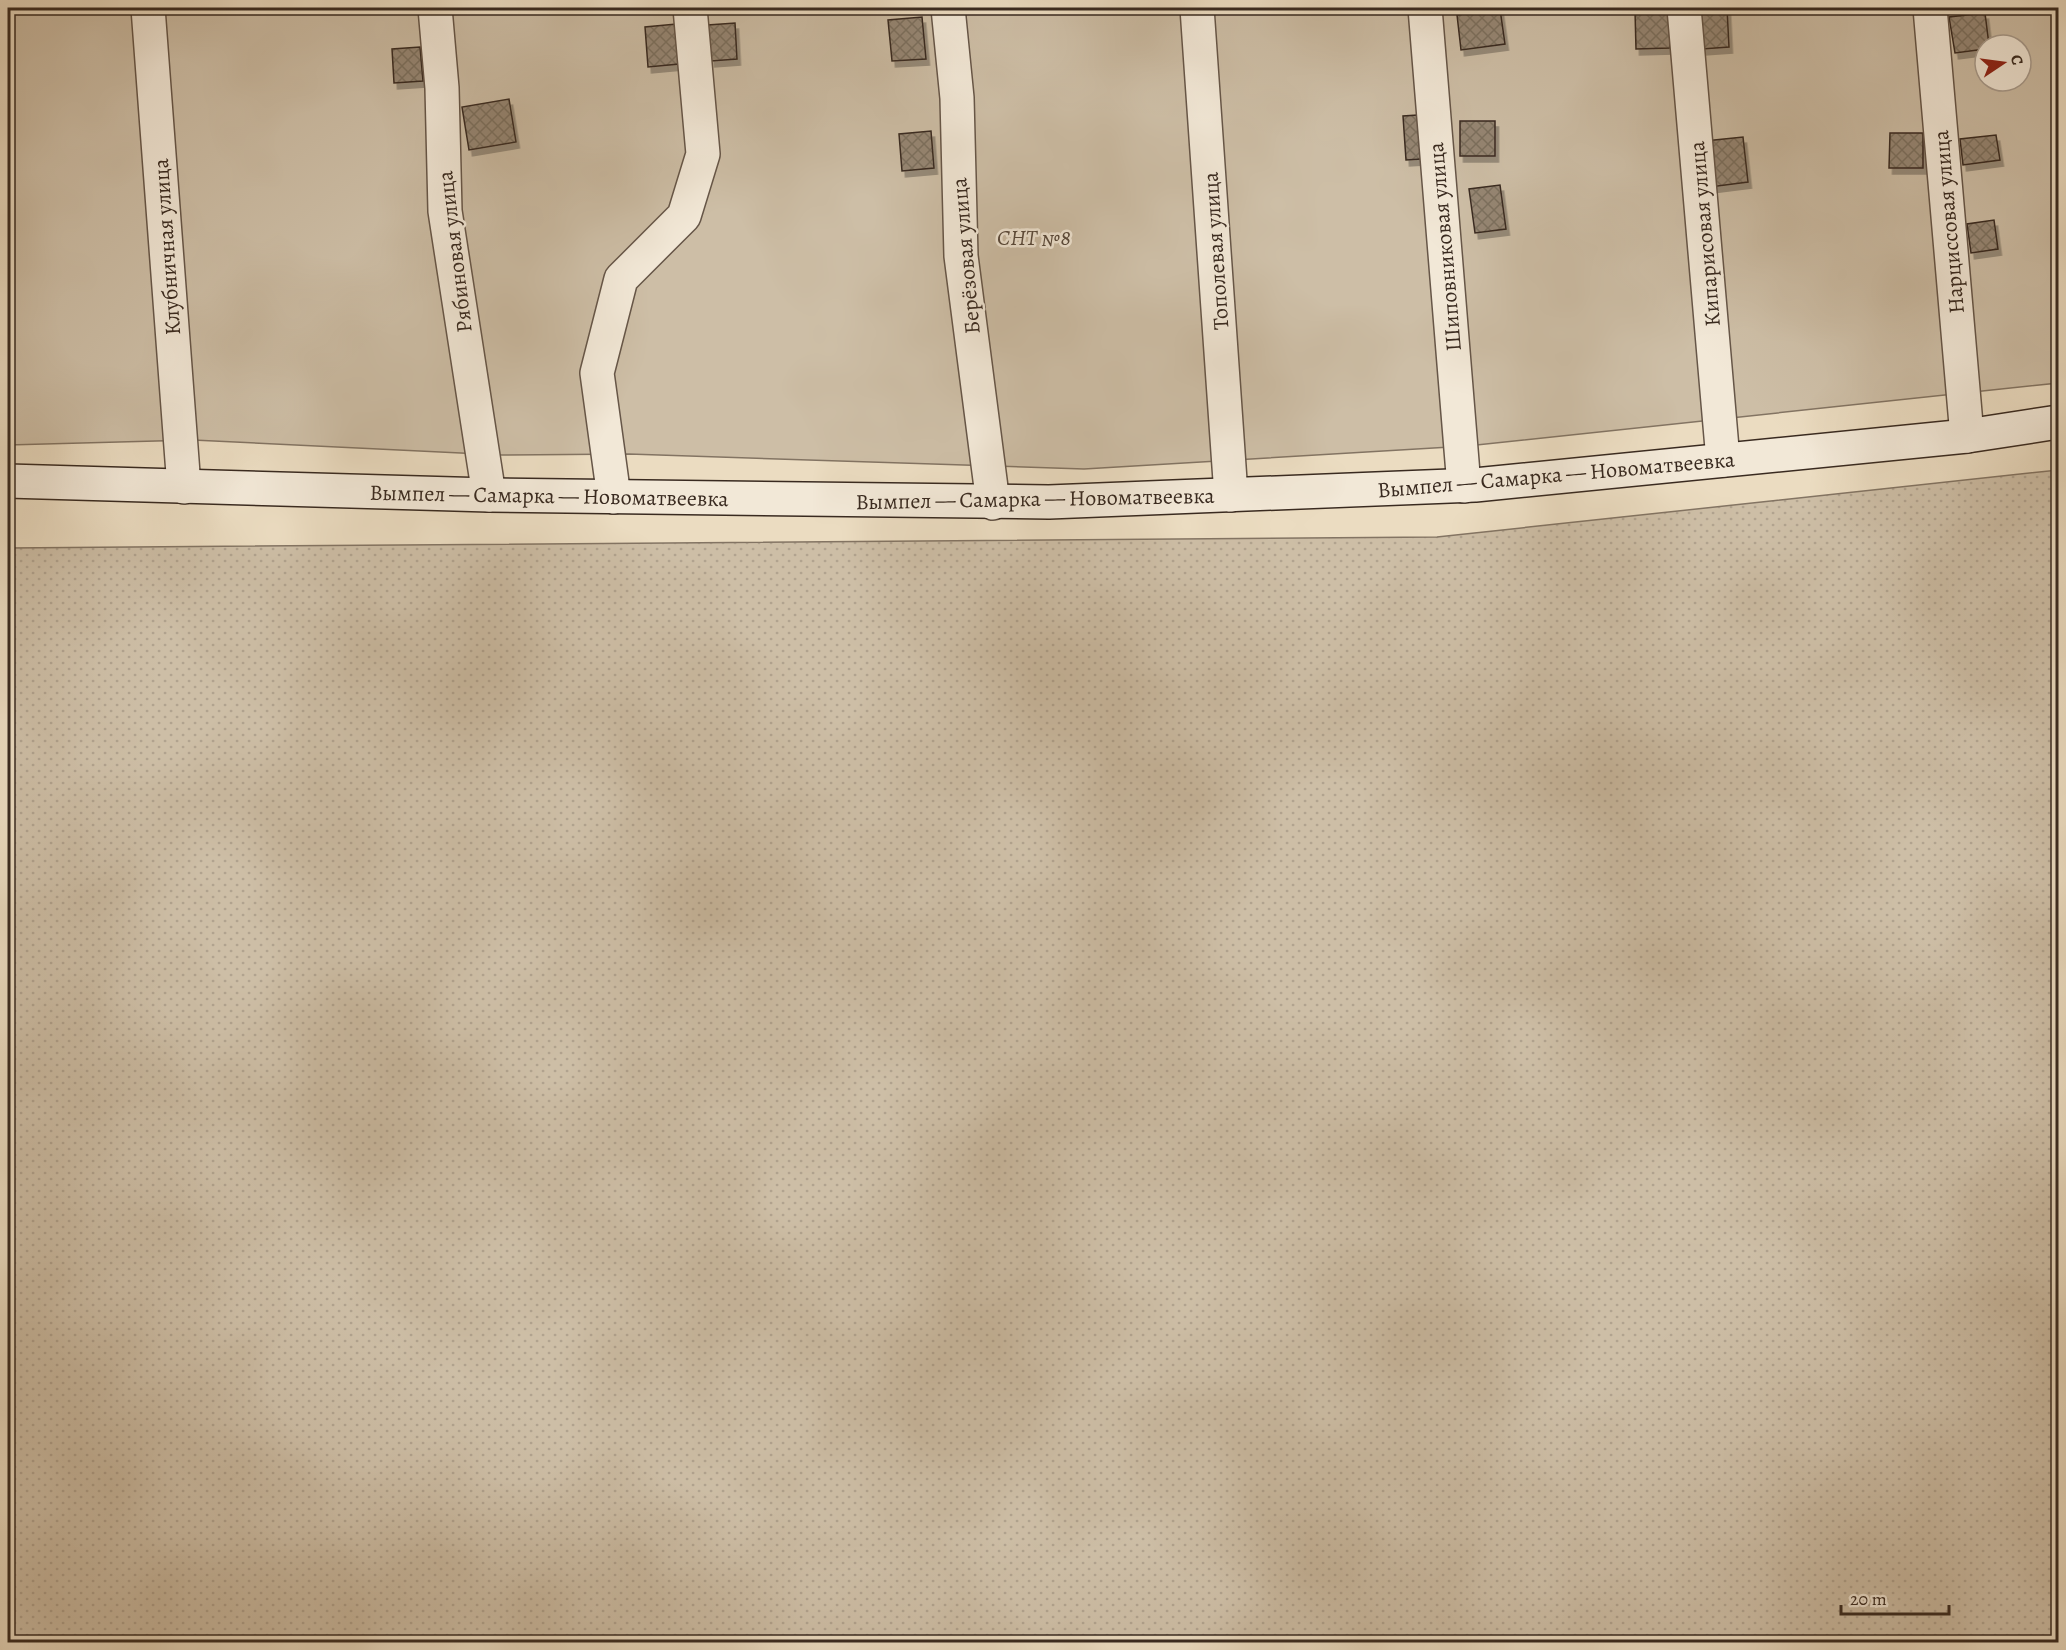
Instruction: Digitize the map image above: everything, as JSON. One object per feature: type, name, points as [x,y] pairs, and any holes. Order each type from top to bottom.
[{"type":"street","name":"Клубничная улица","points":[[148,8],[184,488]]},
{"type":"street","name":"Рябиновая улица","points":[[435,8],[442,88],[445,211],[489,495]]},
{"type":"street","points":[[614,497],[597,373],[621,279],[684,216],[703,154],[690,8]]},
{"type":"street","name":"Берёзовая улица","points":[[948,8],[957,98],[961,255],[993,503]]},
{"type":"street","name":"Тополевая улица","points":[[1197,8],[1231,495]]},
{"type":"street","name":"Шиповниковая улица","points":[[1425,8],[1464,486]]},
{"type":"street","name":"Кипарисовая улица","points":[[1684,8],[1723,460]]},
{"type":"street","name":"Нарциссовая улица","points":[[1930,8],[1967,436]]},
{"type":"street","name":"Вымпел — Самарка — Новоматвеевка","points":[[8,481],[184,488],[489,495],[993,503],[1464,486],[1967,436],[2058,422]]},
{"type":"green space","name":"СНТ №8","points":[[8,8],[2058,8],[2058,383],[1467,446],[1084,469],[629,454],[502,455],[193,440],[8,445]]},
{"type":"green space","points":[[2058,470],[2058,1642],[8,1642],[8,548],[1437,537]]},
{"type":"building","points":[[1700,8],[1727,8],[1729,47],[1702,49]]},
{"type":"building","points":[[1500,9],[1505,44],[1461,50],[1457,15]]},
{"type":"building","points":[[1635,11],[1670,11],[1670,48],[1636,49]]},
{"type":"building","points":[[1985,13],[1988,33],[1973,33],[1973,51],[1955,53],[1949,17]]},
{"type":"building","points":[[922,17],[926,59],[892,61],[888,20]]},
{"type":"building","points":[[735,23],[737,59],[711,61],[708,25]]},
{"type":"building","points":[[676,24],[679,64],[648,67],[645,27]]},
{"type":"building","points":[[420,47],[423,81],[394,83],[392,49]]},
{"type":"building","points":[[509,99],[516,142],[469,150],[462,107]]},
{"type":"building","points":[[1433,114],[1437,158],[1406,160],[1403,116]]},
{"type":"building","points":[[1460,121],[1495,121],[1495,156],[1460,156]]},
{"type":"building","points":[[931,131],[934,168],[902,171],[899,134]]},
{"type":"building","points":[[1890,133],[1923,133],[1923,168],[1889,168]]},
{"type":"building","points":[[1996,135],[2000,160],[1963,165],[1960,139]]},
{"type":"building","points":[[1743,137],[1748,182],[1710,187],[1705,141]]},
{"type":"building","points":[[1500,185],[1506,229],[1475,233],[1469,189]]},
{"type":"building","points":[[1994,220],[1998,249],[1971,253],[1967,224]]}]
